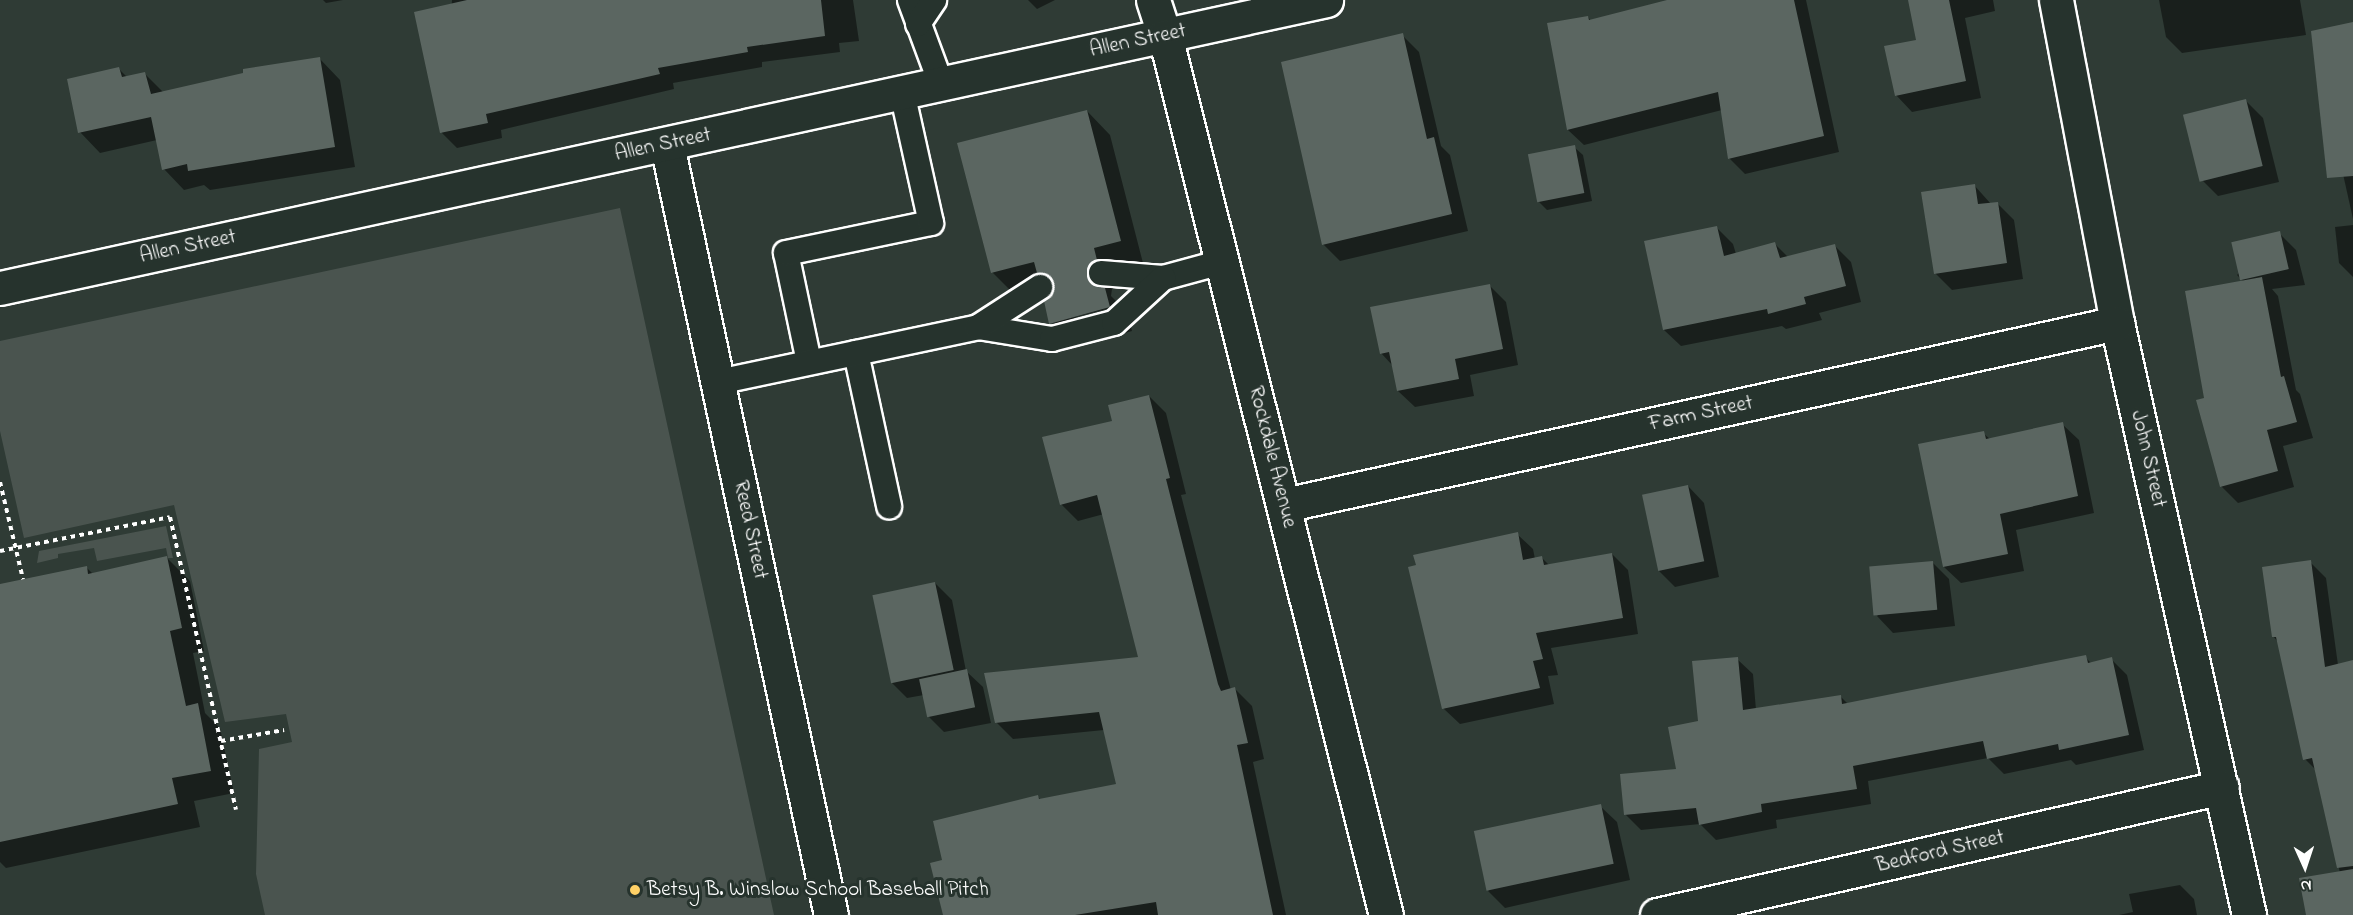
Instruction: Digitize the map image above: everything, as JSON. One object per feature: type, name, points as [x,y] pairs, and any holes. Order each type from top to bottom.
[{"type":"street","name":"Rockdale Avenue","points":[[1153,0],[1165,36],[1386,915]]},
{"type":"street","name":"Allen Street","points":[[0,288],[667,145],[1326,0]]},
{"type":"street","name":"John Street","points":[[2056,0],[2117,322],[2249,915]]},
{"type":"street","name":"Reed Street","points":[[667,145],[831,915]]},
{"type":"street","name":"Farm Street","points":[[1284,505],[2117,322]]},
{"type":"street","name":"Bedford Street","points":[[1657,915],[2222,787]]},
{"type":"lane","points":[[910,0],[940,84]]},
{"type":"lane","points":[[918,24],[934,0]]},
{"type":"lane","points":[[809,362],[786,253],[931,223],[902,92]]},
{"type":"lane","points":[[1101,273],[1163,278],[1222,262]]},
{"type":"lane","points":[[978,327],[1052,339],[1114,323],[1163,278]]},
{"type":"lane","points":[[718,382],[978,327],[1040,287]]},
{"type":"lane","points":[[856,353],[889,506]]},
{"type":"path","points":[[0,482],[23,579]]},
{"type":"path","points":[[0,551],[170,517],[236,810]]},
{"type":"path","points":[[220,741],[284,730]]},
{"type":"shaded area","points":[[620,208],[774,915],[265,915],[256,874],[259,749],[292,742],[286,714],[225,722],[174,505],[24,538],[0,431],[0,341]]},
{"type":"shaded area","points":[[166,526],[173,558],[168,558],[166,548],[97,561],[94,548],[58,554],[58,558],[37,563],[39,551]]},
{"type":"building","points":[[467,0],[821,0],[825,36],[747,47],[748,52],[658,68],[660,74],[486,114],[488,123],[440,133],[414,12]]},
{"type":"building","points":[[1667,0],[1794,0],[1824,136],[1728,159],[1718,92],[1567,130],[1547,23],[1588,16],[1589,20]]},
{"type":"building","points":[[1908,0],[1949,0],[1966,81],[1895,96],[1884,46],[1916,40]]},
{"type":"building","points":[[2353,22],[2353,176],[2327,178],[2311,31]]},
{"type":"building","points":[[1403,33],[1427,139],[1434,137],[1452,214],[1322,245],[1281,62]]},
{"type":"building","points":[[320,57],[335,147],[188,171],[187,164],[162,170],[151,117],[78,133],[67,79],[119,67],[122,77],[145,72],[151,94],[243,73],[243,69]]},
{"type":"building","points":[[2246,99],[2263,166],[2200,182],[2183,115]]},
{"type":"building","points":[[1087,110],[1121,241],[1094,248],[1097,260],[1090,264],[1087,272],[1092,284],[1105,288],[1110,307],[1049,324],[1044,301],[1052,294],[1054,286],[1047,275],[1037,273],[1034,262],[991,273],[957,143]]},
{"type":"building","points":[[1575,145],[1584,193],[1537,202],[1528,154]]},
{"type":"building","points":[[1975,184],[1978,204],[1998,202],[2007,263],[1934,274],[1921,192]]},
{"type":"building","points":[[1717,226],[1724,256],[1775,242],[1780,258],[1835,244],[1846,286],[1804,297],[1806,304],[1768,314],[1767,309],[1663,330],[1644,241]]},
{"type":"building","points":[[2280,231],[2289,269],[2240,280],[2231,242]]},
{"type":"building","points":[[2262,277],[2281,377],[2284,376],[2297,422],[2267,430],[2278,471],[2220,487],[2196,400],[2204,398],[2185,291]]},
{"type":"building","points":[[1490,284],[1503,349],[1455,359],[1459,379],[1397,391],[1389,352],[1380,354],[1370,307]]},
{"type":"building","points":[[1149,395],[1170,478],[1166,479],[1218,684],[1221,691],[1235,687],[1248,743],[1237,745],[1273,915],[1158,915],[1156,902],[1075,915],[943,915],[930,863],[942,860],[933,821],[1038,795],[1039,799],[1116,784],[1099,712],[995,723],[984,673],[1138,657],[1097,495],[1060,505],[1042,437],[1112,421],[1108,405]]},
{"type":"building","points":[[2063,422],[2078,496],[2000,514],[2008,554],[1943,567],[1918,444],[1984,431],[1986,439]]},
{"type":"building","points":[[1688,485],[1704,561],[1658,571],[1642,495]]},
{"type":"building","points":[[1518,532],[1523,560],[1542,556],[1544,565],[1612,553],[1623,618],[1536,633],[1543,659],[1533,661],[1540,688],[1442,709],[1408,567],[1416,565],[1413,555]]},
{"type":"building","points":[[167,556],[182,628],[170,631],[186,706],[198,703],[211,771],[172,778],[178,804],[0,842],[0,584],[87,566],[88,574]]},
{"type":"building","points":[[2311,560],[2325,667],[2353,660],[2353,866],[2337,868],[2312,758],[2303,760],[2276,637],[2272,637],[2262,567]]},
{"type":"building","points":[[1933,561],[1937,610],[1874,615],[1869,567]]},
{"type":"building","points":[[935,582],[954,670],[891,683],[872,595]]},
{"type":"building","points":[[2086,655],[2088,663],[2112,657],[2129,735],[2059,750],[2058,744],[1987,759],[1983,741],[1853,766],[1857,789],[1761,804],[1762,812],[1699,825],[1696,808],[1624,815],[1620,774],[1676,769],[1668,727],[1698,721],[1692,661],[1738,657],[1743,710],[1841,695],[1842,704]]},
{"type":"building","points":[[967,669],[975,707],[927,717],[919,679]]},
{"type":"building","points":[[1601,804],[1614,864],[1487,891],[1474,831]]},
{"type":"building","points":[[2353,869],[2353,915],[2306,915],[2299,878]]},
{"type":"place","name":"Betsy B. Winslow School Baseball Pitch","points":[[635,890]]}]
